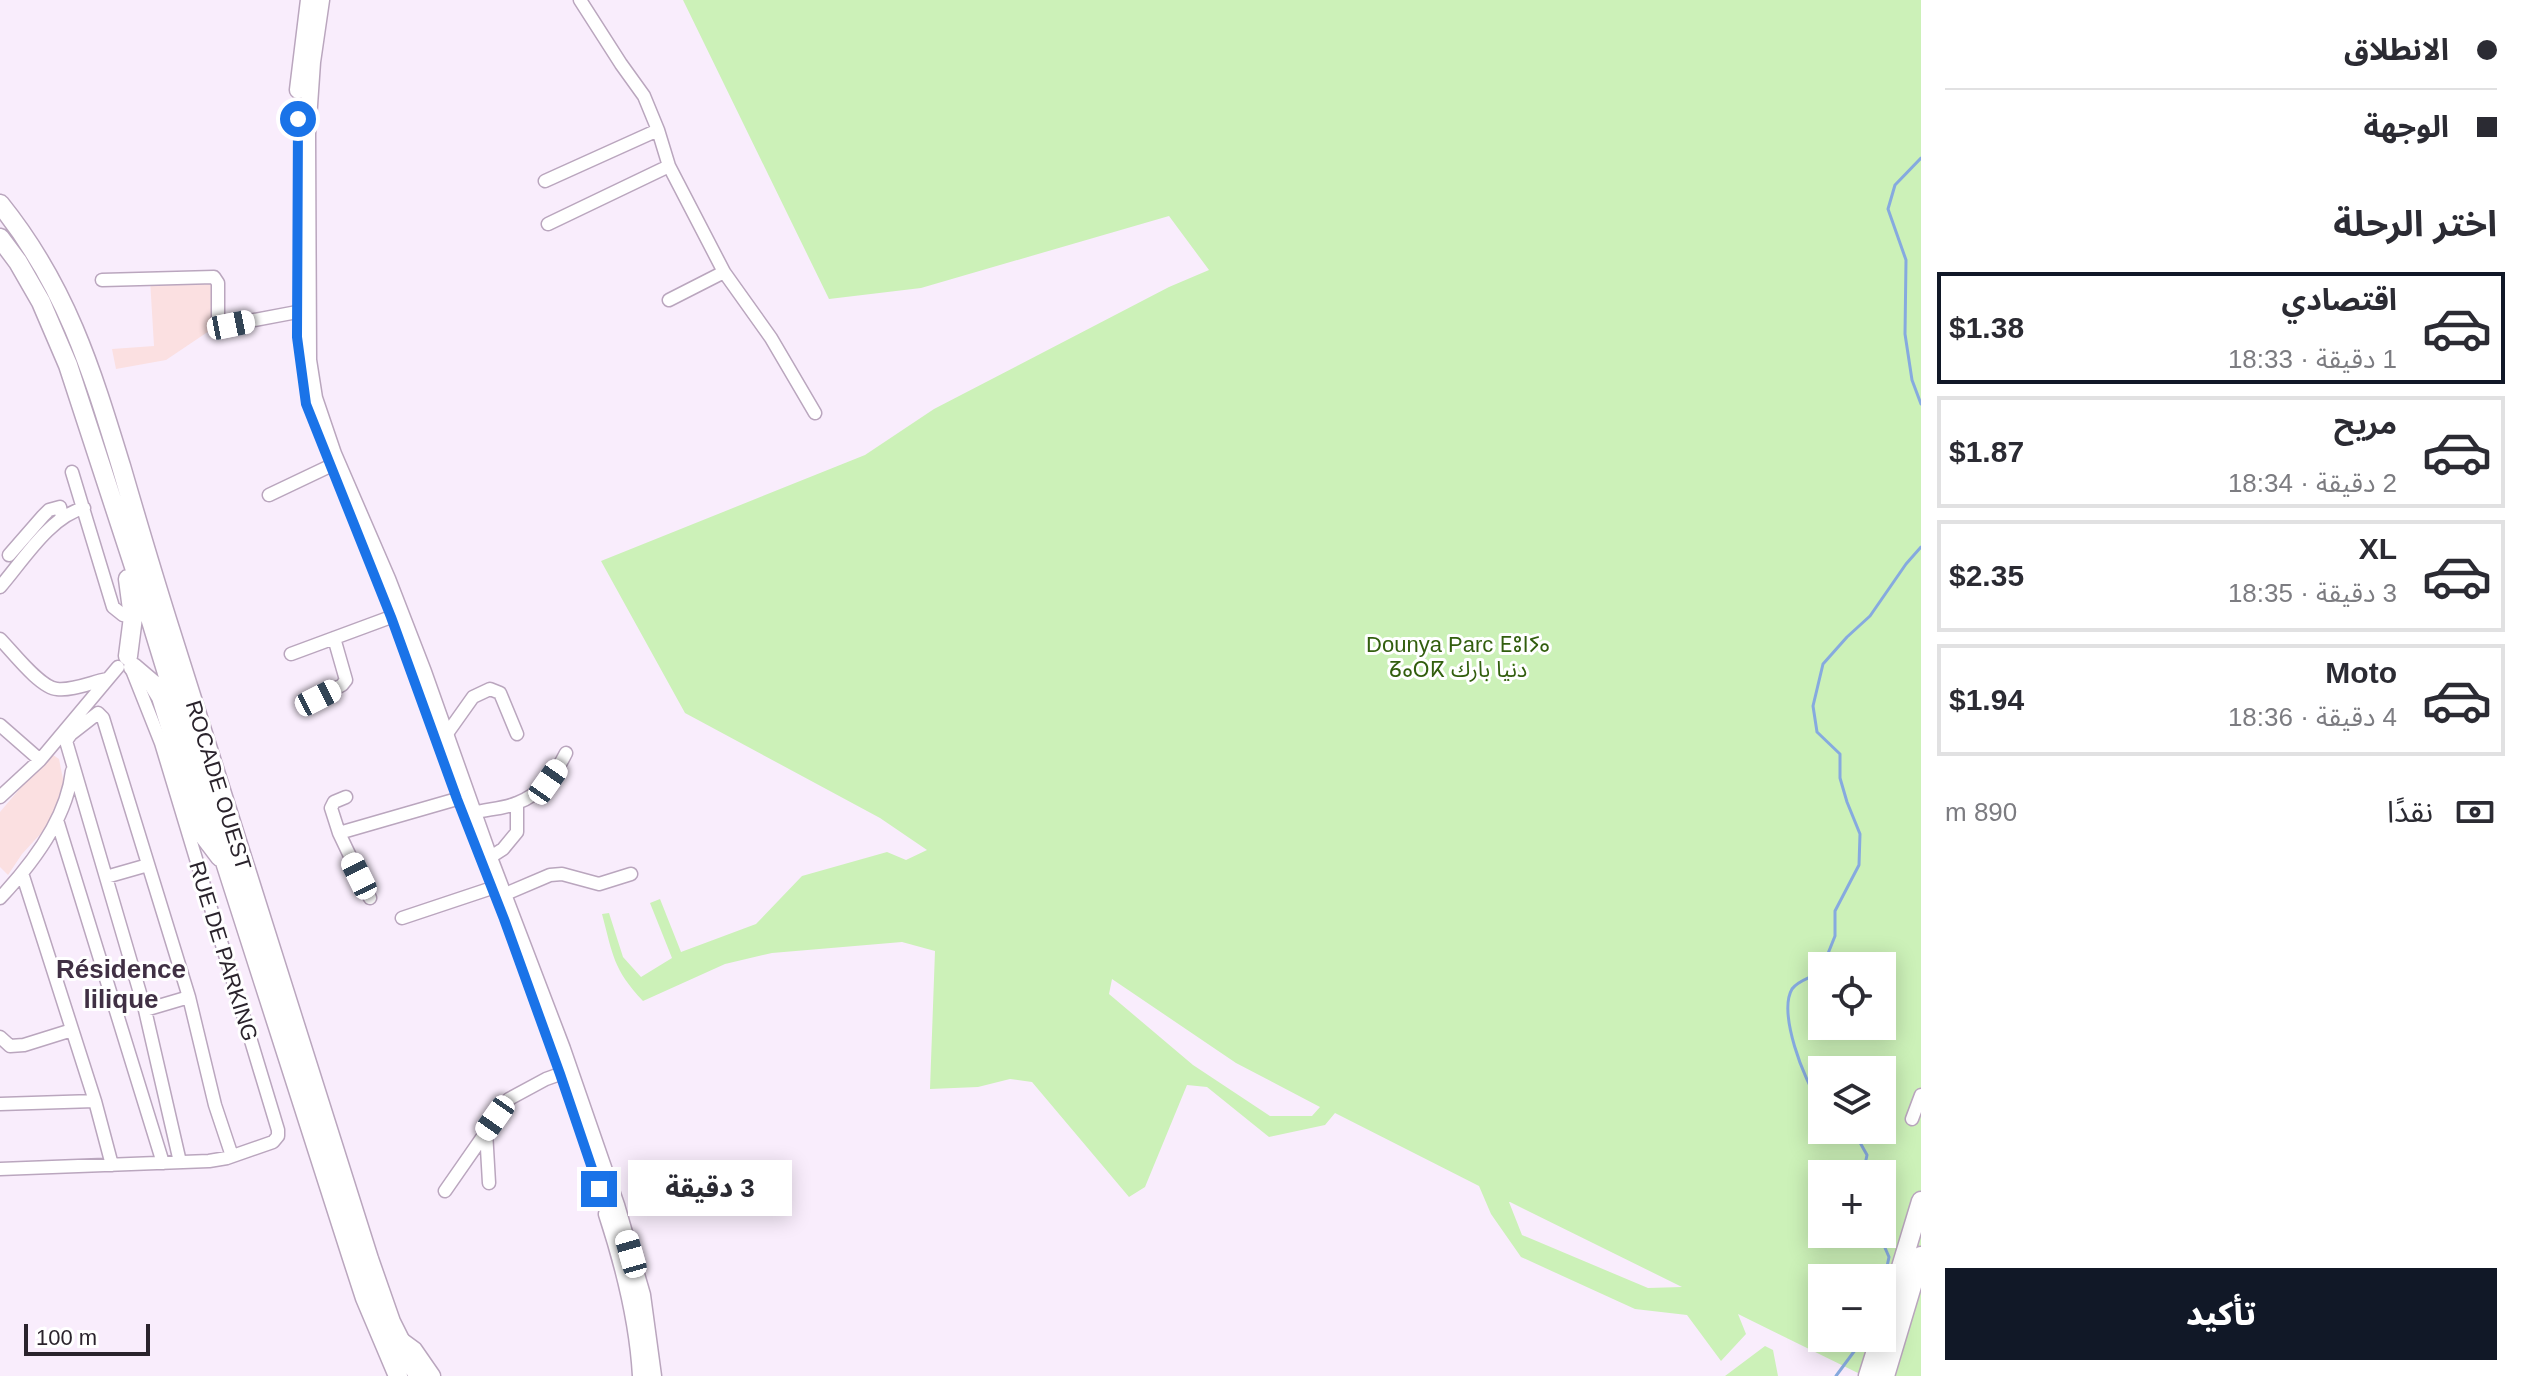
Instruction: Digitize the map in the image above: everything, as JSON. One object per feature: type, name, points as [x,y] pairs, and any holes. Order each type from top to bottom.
[{"type":"highway","name":"ROCADE OUEST","points":[[0,204],[49,275],[91,369],[292,1021],[369,1259],[398,1338],[418,1376]]},
{"type":"highway","name":"ROCADE OUEST","points":[[0,238],[41,302],[60,344],[84,412],[356,1272],[398,1376]]},
{"type":"highway","points":[[84,412],[82,444],[130,585],[133,617],[128,664],[149,679],[158,690],[204,836],[225,862]]},
{"type":"highway","points":[[1896,1284],[1921,1201]]},
{"type":"highway","points":[[1885,1376],[1921,1256]]},
{"type":"highway","points":[[1868,1376],[1876,1352]]},
{"type":"main road","points":[[309,0],[298,92],[297,312],[298,356],[303,389],[311,418],[391,617],[457,799],[562,1049],[620,1217],[642,1295],[653,1376]]},
{"type":"main road","points":[[321,0],[312,62],[307,134],[307,307],[311,386],[333,454],[387,579],[446,735],[498,892]]},
{"type":"main road","points":[[508,917],[609,1218],[629,1291],[641,1376]]},
{"type":"main road","points":[[398,1338],[414,1350],[432,1376]]},
{"type":"street","points":[[580,0],[644,96],[669,166],[724,272],[771,338],[815,413]]},
{"type":"street","points":[[545,181],[658,130]]},
{"type":"street","points":[[548,224],[669,166]]},
{"type":"street","points":[[669,300],[724,272]]},
{"type":"street","points":[[102,280],[214,277],[218,283],[218,318],[228,325],[297,312]]},
{"type":"street","points":[[269,495],[330,466]]},
{"type":"street","points":[[72,472],[113,607],[123,615],[133,617]]},
{"type":"street","points":[[19,565],[5,550],[49,510],[60,507],[62,517]]},
{"type":"street","points":[[0,587],[62,517],[84,508]]},
{"type":"street","points":[[291,654],[391,617]]},
{"type":"street","points":[[318,698],[346,680],[334,638]]},
{"type":"street","points":[[0,639],[51,688],[61,690],[108,678]]},
{"type":"street","points":[[0,797],[40,760],[108,678],[128,664]]},
{"type":"street","name":"RUE DE PARKING","points":[[0,1169],[209,1161],[273,1142],[278,1136],[161,743],[128,664]]},
{"type":"street","points":[[446,735],[473,697],[490,689],[500,693],[517,734]]},
{"type":"street","points":[[180,1162],[145,1010],[66,741],[98,713],[103,718],[189,997],[215,1105],[232,1156]]},
{"type":"street","points":[[0,725],[40,760]]},
{"type":"street","points":[[473,813],[517,804],[534,794],[548,782],[566,753]]},
{"type":"street","points":[[0,898],[22,873],[57,820],[70,788],[73,763]]},
{"type":"street","points":[[346,797],[331,806],[339,833],[370,898]]},
{"type":"street","points":[[339,833],[457,799]]},
{"type":"street","points":[[489,858],[503,849],[517,832],[517,804]]},
{"type":"street","points":[[57,820],[163,1163]]},
{"type":"street","points":[[106,877],[148,865]]},
{"type":"street","points":[[22,873],[95,1101],[112,1165]]},
{"type":"street","points":[[402,918],[550,875],[562,874],[599,884],[631,874]]},
{"type":"street","points":[[145,1010],[189,997]]},
{"type":"street","points":[[0,1037],[10,1046],[24,1045],[72,1030]]},
{"type":"street","points":[[445,1191],[509,1099],[560,1074]]},
{"type":"street","points":[[1912,1119],[1921,1095]]},
{"type":"street","points":[[0,1104],[95,1101]]},
{"type":"street","points":[[486,1131],[489,1183]]},
{"type":"shaded area","points":[[216,278],[218,325],[166,360],[116,369],[112,349],[154,346],[150,279]]},
{"type":"shaded area","points":[[50,753],[59,759],[68,804],[22,854],[8,875],[0,867],[0,812]]},
{"type":"green space","name":"Dounya Parc ⴹⵓⵏⵢⴰ ⵒⴰⵔⴽ دنيا بارك","points":[[683,0],[1921,0],[1921,1376],[1864,1376],[1815,1352],[1896,1352],[1896,1264],[1808,1264],[1808,1348],[1738,1314],[1746,1334],[1721,1361],[1687,1315],[1635,1309],[1521,1257],[1491,1214],[1479,1186],[1335,1113],[1325,1125],[1269,1137],[1207,1087],[1187,1085],[1145,1187],[1129,1197],[1032,1082],[1010,1079],[978,1087],[930,1089],[935,951],[902,942],[772,953],[725,964],[643,1001],[620,970],[602,914],[609,913],[623,957],[641,977],[672,958],[650,903],[660,899],[681,952],[756,924],[802,876],[887,852],[906,860],[927,850],[880,818],[685,713],[601,561],[865,455],[934,409],[1169,287],[1209,270],[1169,216],[921,288],[829,299]],"holes":[[[1112,979],[1236,1063],[1320,1107],[1312,1116],[1270,1116],[1193,1065],[1109,994]],[[1509,1202],[1682,1287],[1648,1288],[1522,1235]]]},
{"type":"green space","points":[[1765,1346],[1773,1350],[1778,1376],[1725,1376]]},
{"type":"waterway","points":[[1921,158],[1895,185],[1888,209],[1906,260],[1905,334],[1912,380],[1921,404]]},
{"type":"waterway","points":[[1829,952],[1835,936],[1835,911],[1859,865],[1860,834],[1840,778],[1840,754],[1817,732],[1813,706],[1823,664],[1870,616],[1921,547]]},
{"type":"waterway","points":[[1808,978],[1792,989],[1788,1014],[1790,1030],[1808,1082]]},
{"type":"waterway","points":[[1861,1144],[1867,1155],[1866,1160]]},
{"type":"waterway","points":[[1885,1248],[1889,1257],[1888,1264]]},
{"type":"waterway","points":[[1836,1376],[1854,1352]]},
{"type":"district","name":"Résidence lilique","points":[[121,984]]},
{"type":"route","points":[[298,119],[297,337],[306,404],[391,617],[504,919],[599,1189]]}]
